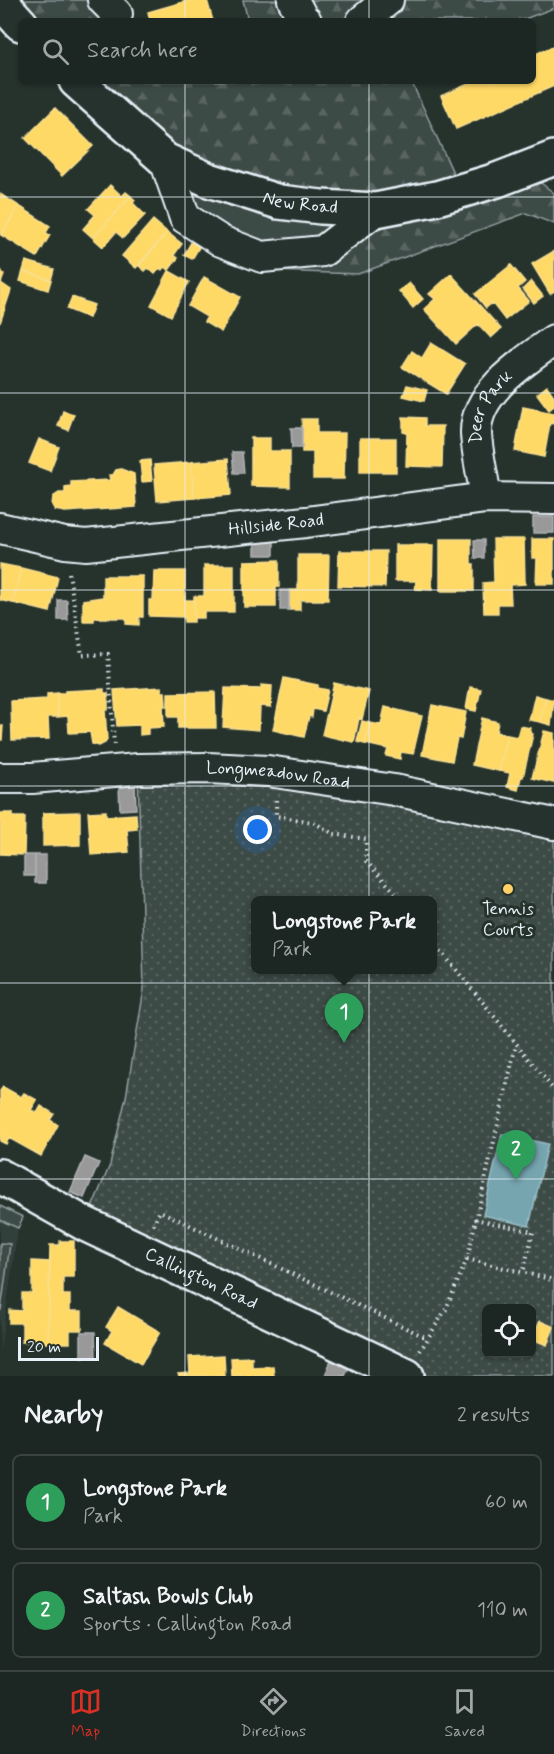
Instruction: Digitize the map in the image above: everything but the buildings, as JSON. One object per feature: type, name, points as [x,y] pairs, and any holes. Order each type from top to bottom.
[{"type":"main road","points":[[0,1],[18,21]]},
{"type":"main road","name":"New Road","points":[[79,84],[165,160],[209,180],[279,202],[376,210],[437,198],[479,186],[554,158]]},
{"type":"main road","name":"Callington Road","points":[[0,1176],[85,1224],[407,1376]]},
{"type":"street","points":[[293,0],[302,18]]},
{"type":"street","points":[[366,18],[388,0]]},
{"type":"street","points":[[165,160],[185,218],[220,241],[262,258],[323,251],[376,210]]},
{"type":"street","name":"Deer Park","points":[[486,498],[476,431],[482,406],[500,382],[554,340]]},
{"type":"street","name":"Hillside Road","points":[[0,528],[64,543],[86,544],[306,522],[486,498],[554,499]]},
{"type":"street","name":"Longmeadow Road","points":[[0,778],[208,768],[284,772],[394,790],[554,824]]},
{"type":"path","points":[[69,570],[82,655],[108,654],[116,772]]},
{"type":"path","points":[[276,816],[313,822],[334,834],[366,839],[366,861],[398,896]]},
{"type":"path","points":[[437,946],[554,1090]]},
{"type":"path","points":[[142,1250],[160,1211],[427,1338],[446,1309],[467,1259],[516,1045]]},
{"type":"path","points":[[475,1219],[533,1232],[523,1273]]},
{"type":"path","points":[[467,1259],[554,1280]]},
{"type":"shaded area","points":[[0,1220],[18,1228],[0,1352]]},
{"type":"green space","points":[[2,0],[103,0],[119,18],[19,18]]},
{"type":"green space","points":[[243,0],[554,0],[554,8],[527,18],[247,18]]},
{"type":"green space","points":[[85,84],[412,84],[461,190],[524,170],[554,193],[554,224],[526,213],[358,274],[274,271],[262,257],[323,251],[375,210],[209,180]]},
{"type":"green space","points":[[165,160],[376,210],[323,251],[262,257],[185,218]]},
{"type":"green space","points":[[208,768],[554,824],[554,1376],[407,1376],[85,1224],[110,1165],[126,1097],[144,989],[138,769]]},
{"type":"green space","points":[[0,1206],[23,1217],[18,1228],[0,1220]]},
{"type":"green space","points":[[0,1243],[10,1244],[1,1310],[0,1310]]},
{"type":"place","name":"Tennis Courts","points":[[508,889]]},
{"type":"place","name":"Longstone Park","points":[[344,1043]]},
{"type":"place","name":"Saltash Bowls Club","points":[[516,1180]]}]
